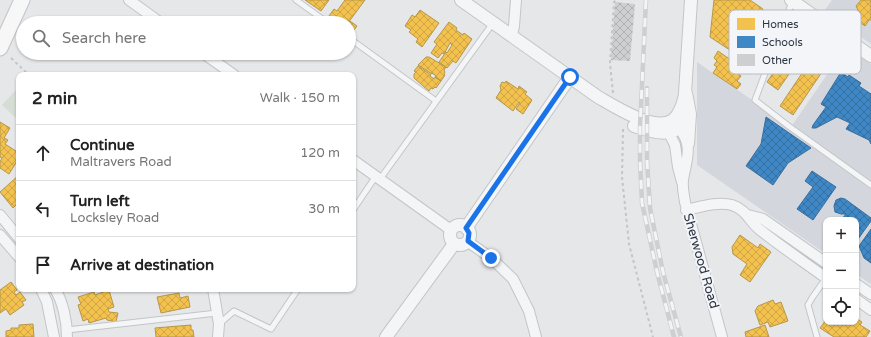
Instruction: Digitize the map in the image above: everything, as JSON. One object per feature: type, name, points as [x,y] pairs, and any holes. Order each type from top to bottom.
[{"type":"main road","points":[[17,16],[22,0]]},
{"type":"main road","points":[[5,53],[16,19]]},
{"type":"street","points":[[129,0],[151,16]]},
{"type":"street","points":[[461,0],[615,108],[646,121],[665,123],[673,127]]},
{"type":"street","points":[[512,35],[516,0]]},
{"type":"street","points":[[615,108],[623,120],[629,124],[661,133],[684,120],[691,0]]},
{"type":"street","points":[[792,1],[805,10]]},
{"type":"street","points":[[861,49],[871,56]]},
{"type":"street","points":[[213,60],[230,72]]},
{"type":"street","points":[[466,228],[570,77]]},
{"type":"street","points":[[685,90],[691,114],[687,156]]},
{"type":"street","name":"Sherwood Road","points":[[673,127],[684,136],[687,142],[687,156],[683,185]]},
{"type":"street","name":"Sherwood Road","points":[[673,127],[678,169],[683,185],[686,210],[722,337]]},
{"type":"street","points":[[356,162],[451,230]]},
{"type":"street","points":[[686,210],[714,204],[728,204],[737,207],[748,215],[757,228],[823,276]]},
{"type":"street","points":[[0,215],[16,234]]},
{"type":"street","points":[[748,215],[763,219],[823,261]]},
{"type":"street","points":[[460,225],[466,228],[469,233],[468,241],[461,245],[454,244],[449,236],[453,227],[460,225]]},
{"type":"street","points":[[0,235],[16,254]]},
{"type":"street","points":[[468,241],[491,258],[513,279],[529,311],[536,337]]},
{"type":"street","points":[[386,337],[454,244]]},
{"type":"street","points":[[859,286],[871,294]]},
{"type":"street","points":[[42,292],[47,302],[54,337]]},
{"type":"street","points":[[57,292],[60,298],[67,334]]},
{"type":"street","points":[[214,292],[219,324],[218,337]]},
{"type":"street","points":[[859,301],[871,310]]},
{"type":"lane","points":[[296,0],[318,16]]},
{"type":"lane","points":[[356,206],[436,101],[493,22]]},
{"type":"lane","points":[[356,43],[436,101]]},
{"type":"lane","points":[[765,74],[755,100],[871,185]]},
{"type":"lane","points":[[817,337],[808,305],[823,282]]},
{"type":"lane","points":[[219,324],[234,311],[271,328],[296,292]]},
{"type":"lane","points":[[67,334],[217,313]]},
{"type":"path","points":[[613,93],[610,63],[614,2],[616,0]]},
{"type":"path","points":[[5,53],[26,72]]},
{"type":"path","points":[[623,120],[622,177],[625,216],[629,244],[653,337]]},
{"type":"shaded area","points":[[832,0],[871,0],[871,44],[861,37],[861,10],[825,10]]},
{"type":"shaded area","points":[[861,57],[871,64],[871,284],[859,276],[859,217],[823,217],[823,252],[697,165],[697,62],[791,127],[827,74],[861,74]]},
{"type":"shaded area","points":[[16,90],[16,118],[2,105]]},
{"type":"building: Homes","points":[[305,0],[329,0],[321,11]]},
{"type":"building: Homes","points":[[345,0],[365,0],[353,16],[329,16],[334,9],[337,11]]},
{"type":"building: Homes","points":[[714,0],[750,0],[763,9],[729,10],[729,49],[710,37]]},
{"type":"building: Homes","points":[[861,0],[871,0],[871,20],[869,20],[865,26],[861,23],[861,10],[858,10],[856,6]]},
{"type":"building: Homes","points":[[420,10],[439,23],[422,47],[416,42],[418,39],[409,32],[411,30],[405,26],[412,15],[415,17]]},
{"type":"building: Homes","points":[[449,22],[457,28],[456,30],[463,35],[464,33],[472,39],[456,63],[453,61],[447,68],[439,62],[452,45],[450,43],[444,54],[442,53],[438,58],[431,53],[437,44],[434,42]]},
{"type":"building: Homes","points":[[718,51],[729,59],[729,74],[738,74],[741,76],[737,81],[741,84],[737,89],[713,73],[717,67],[714,65],[717,61],[714,58]]},
{"type":"building: Homes","points":[[426,57],[429,57],[446,67],[444,70],[445,75],[441,81],[432,73],[418,65]]},
{"type":"building: Homes","points":[[418,66],[431,75],[430,76],[434,79],[435,77],[441,81],[436,88],[431,88],[429,91],[414,78],[414,74],[416,72],[414,71]]},
{"type":"building: Homes","points":[[772,74],[789,74],[778,90],[767,82]]},
{"type":"building: Homes","points":[[802,74],[821,74],[793,115],[780,106]]},
{"type":"building: Homes","points":[[506,81],[518,89],[519,86],[527,92],[525,94],[532,100],[523,114],[516,109],[520,103],[519,102],[513,111],[496,98],[501,90],[500,86],[502,82],[505,83]]},
{"type":"building: Homes","points":[[0,122],[10,128],[4,138],[8,140],[5,144],[16,151],[16,163],[9,174],[0,168],[2,158],[0,157]]},
{"type":"building: Homes","points":[[16,178],[16,205],[13,208],[0,192]]},
{"type":"building: Homes","points":[[740,235],[758,248],[760,244],[771,252],[750,282],[740,275],[747,264],[733,254],[732,247]]},
{"type":"building: Homes","points":[[11,282],[16,289],[14,292],[16,295],[20,292],[26,300],[22,302],[24,305],[10,315],[6,309],[0,313],[0,290]]},
{"type":"building: Homes","points":[[94,292],[95,295],[103,292],[110,292],[114,307],[108,309],[109,312],[118,313],[116,322],[107,320],[106,318],[89,323],[88,319],[83,321],[78,305],[81,304],[78,297]]},
{"type":"building: Homes","points":[[179,293],[180,298],[188,296],[190,307],[161,313],[157,297]]},
{"type":"building: Homes","points":[[773,300],[775,304],[781,302],[788,321],[770,327],[768,322],[760,325],[755,311],[758,306]]},
{"type":"building: Homes","points":[[859,320],[862,322],[860,325],[870,331],[866,337],[834,337],[820,328],[823,324],[859,325]]},
{"type":"building: Homes","points":[[33,324],[34,337],[6,337],[6,331],[11,330],[11,328],[19,328],[19,325]]},
{"type":"building: Homes","points":[[191,325],[191,330],[193,330],[194,337],[156,337],[155,328]]},
{"type":"building: Homes","points":[[765,325],[769,337],[746,337],[745,332]]},
{"type":"building: Schools","points":[[840,74],[844,74],[848,77],[849,75],[861,83],[859,86],[871,94],[871,144],[869,140],[846,129],[850,123],[837,117],[816,128],[812,128],[826,107],[821,104]]},
{"type":"building: Schools","points":[[766,117],[811,148],[788,163],[773,185],[746,166],[761,144]]},
{"type":"building: Schools","points":[[812,171],[836,187],[813,220],[797,209],[813,187],[805,181]]},
{"type":"building: Schools","points":[[841,198],[845,199],[871,218],[871,221],[859,238],[859,217],[844,217],[846,214],[835,212],[834,206],[836,200]]},
{"type":"building: Schools","points":[[871,229],[871,263],[864,258],[859,246]]},
{"type":"building: Other","points":[[615,2],[635,4],[630,61],[611,60]]},
{"type":"railway","points":[[646,0],[640,127],[642,203],[657,272],[674,337]]},
{"type":"railway","points":[[647,88],[647,161],[650,208],[663,272],[681,337]]},
{"type":"route","points":[[491,258],[468,241],[470,236],[466,228],[570,77]]}]
